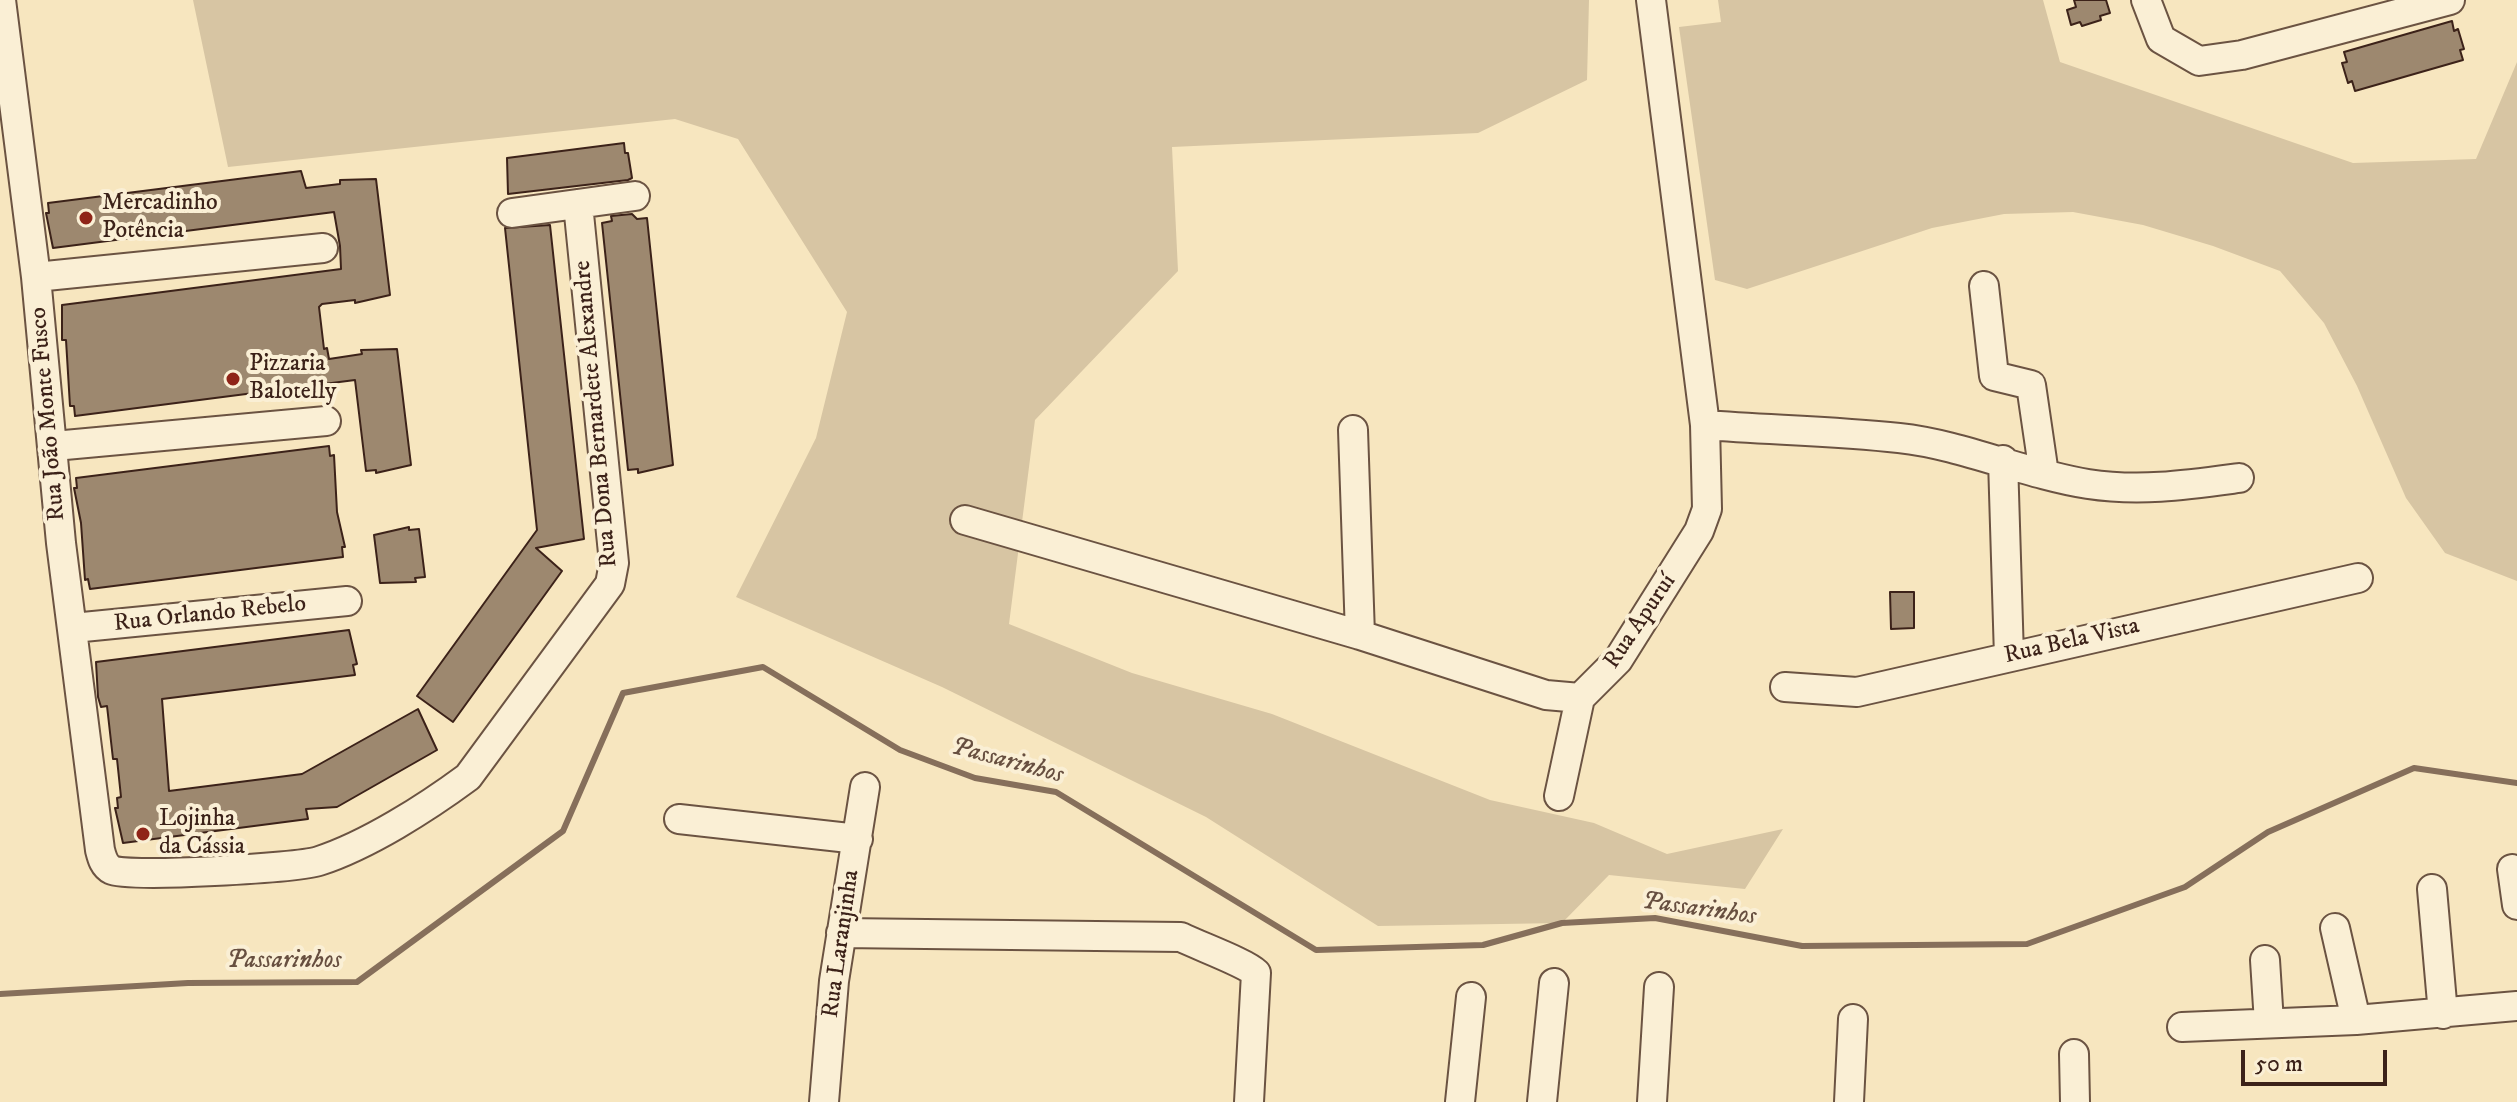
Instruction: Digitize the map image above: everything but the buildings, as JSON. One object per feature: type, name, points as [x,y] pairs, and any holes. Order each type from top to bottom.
[{"type":"street","name":"Rua João Monte Fusco","points":[[1,0],[36,277],[61,543],[98,828]]},
{"type":"street","name":"Rua Apuruí","points":[[1580,698],[1618,660],[1699,531],[1707,509],[1705,425],[1651,0]]},
{"type":"street","points":[[2146,0],[2161,39],[2199,61],[2242,55],[2450,0]]},
{"type":"street","points":[[512,213],[635,196]]},
{"type":"street","name":"Rua Dona Bernardete Alexandre","points":[[98,828],[107,867],[122,873],[315,862],[438,799],[468,777],[610,584],[614,563],[578,204]]},
{"type":"street","points":[[36,277],[323,248]]},
{"type":"street","points":[[1984,286],[1994,376],[2031,385],[2044,474]]},
{"type":"street","points":[[54,446],[326,421]]},
{"type":"street","points":[[1705,425],[1899,438],[2003,460],[2044,474],[2085,483],[2152,490],[2239,478]]},
{"type":"street","points":[[1353,430],[1360,635]]},
{"type":"street","points":[[2003,460],[2009,657]]},
{"type":"street","points":[[965,520],[1360,635],[1546,695],[1580,698],[1559,796]]},
{"type":"street","name":"Rua Bela Vista","points":[[1785,687],[1857,692],[2358,578]]},
{"type":"street","name":"Rua Orlando Rebelo","points":[[73,628],[347,601]]},
{"type":"street","name":"Rua Laranjinha","points":[[824,1102],[841,933],[865,787]]},
{"type":"street","points":[[679,819],[858,839]]},
{"type":"street","points":[[2512,869],[2517,905]]},
{"type":"street","points":[[2432,889],[2443,1014]]},
{"type":"street","points":[[2335,928],[2356,1020]]},
{"type":"street","points":[[841,933],[1181,937],[1256,973],[1249,1102]]},
{"type":"street","points":[[2265,960],[2269,1023]]},
{"type":"street","points":[[1542,1102],[1554,983]]},
{"type":"street","points":[[1652,1102],[1659,987]]},
{"type":"street","points":[[1460,1102],[1471,997]]},
{"type":"street","points":[[2182,1027],[2356,1020],[2517,1006]]},
{"type":"street","points":[[1849,1102],[1853,1019]]},
{"type":"street","points":[[2074,1054],[2075,1102]]},
{"type":"shaded area","points":[[193,0],[1589,0],[1587,80],[1478,133],[1172,147],[1178,271],[1035,420],[1009,624],[1132,673],[1272,714],[1490,800],[1594,823],[1667,854],[1783,829],[1745,889],[1609,875],[1562,923],[1378,926],[1206,817],[942,687],[736,597],[816,438],[847,312],[738,139],[675,119],[228,167]]},
{"type":"shaded area","points":[[1718,0],[2043,0],[2060,62],[2353,163],[2476,159],[2517,62],[2517,581],[2445,553],[2406,498],[2357,386],[2324,323],[2280,271],[2143,225],[2073,212],[2004,214],[1932,228],[1747,289],[1715,280],[1679,27],[1721,22]]},
{"type":"waterway","name":"Passarinhos","points":[[0,994],[188,983],[357,982],[563,831],[623,693],[763,667],[900,750],[975,778],[1056,792],[1316,950],[1483,945],[1562,923],[1655,918],[1802,946],[2027,944],[2185,887],[2268,832],[2414,768],[2517,783]]},
{"type":"place","name":"Mercadinho Potência","points":[[86,218]]},
{"type":"place","name":"Pizzaria Balotelly","points":[[233,379]]},
{"type":"place","name":"Lojinha da Cássia","points":[[143,834]]}]
